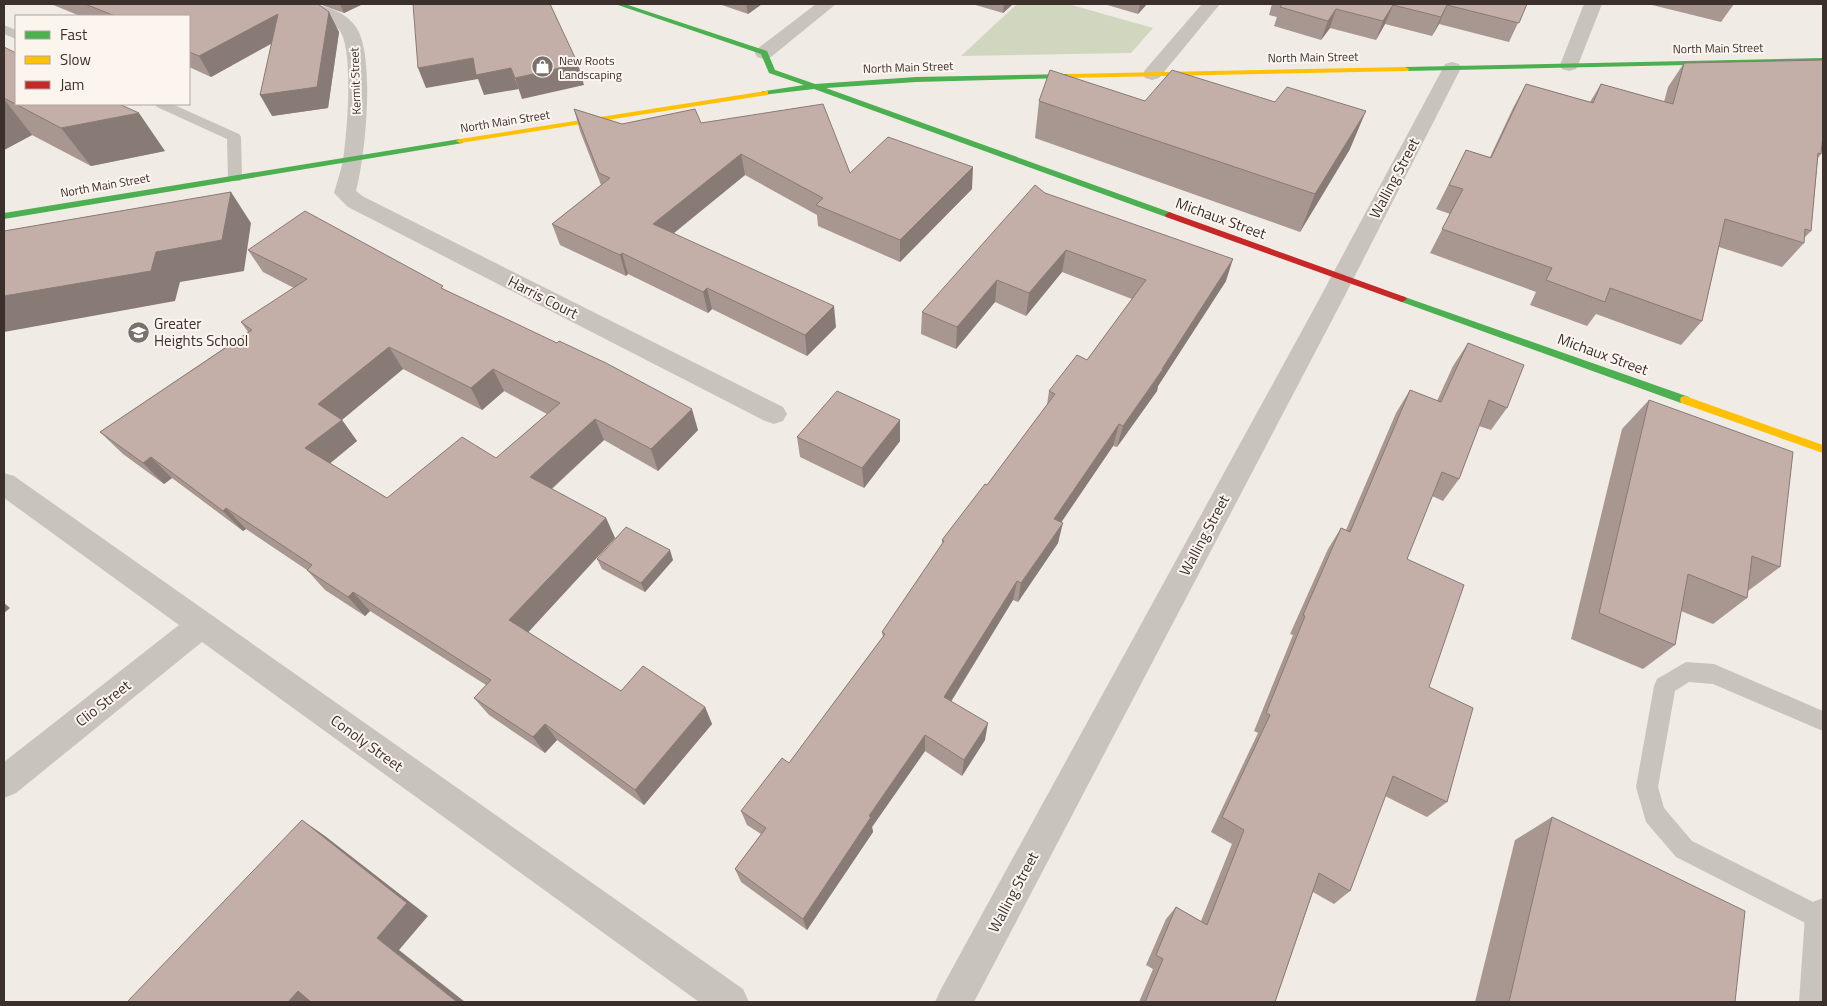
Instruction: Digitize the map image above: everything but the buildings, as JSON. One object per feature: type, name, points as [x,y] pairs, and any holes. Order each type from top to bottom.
[{"type":"main road","points":[[619,4],[764,54]]},
{"type":"main road","name":"Michaux Street","points":[[764,54],[772,71],[1823,449]]},
{"type":"main road","name":"North Main Street","points":[[4,216],[813,85],[890,80],[1823,60]]},
{"type":"street","name":"Kermit Street","points":[[299,4],[337,19],[350,31],[356,50],[356,131],[353,159]]},
{"type":"street","points":[[764,54],[827,4]]},
{"type":"street","points":[[1152,74],[1211,4]]},
{"type":"street","points":[[1569,65],[1593,4]]},
{"type":"street","name":"Walling Street","points":[[954,1002],[1452,68]]},
{"type":"street","name":"Harris Court","points":[[353,159],[345,194],[356,202],[774,414]]},
{"type":"street","name":"Conoly Street","points":[[4,484],[730,1002]]},
{"type":"street","name":"Clio Street","points":[[4,782],[202,625]]},
{"type":"street","points":[[1818,1002],[1823,931]]},
{"type":"lane","points":[[164,105],[234,137],[235,178]]},
{"type":"lane","points":[[1823,721],[1714,674],[1686,672],[1665,686],[1647,787],[1654,814],[1684,849],[1823,931]]},
{"type":"green space","points":[[1017,4],[1068,4],[1153,28],[1131,53],[961,56]]},
{"type":"traffic: fast","points":[[619,4],[764,53],[772,71],[1169,215]]},
{"type":"traffic: fast","points":[[1405,69],[1823,60]]},
{"type":"traffic: fast","points":[[765,93],[878,81],[1068,76]]},
{"type":"traffic: fast","points":[[4,216],[460,141]]},
{"type":"traffic: fast","points":[[1402,299],[1685,400]]},
{"type":"traffic: slow","points":[[1068,76],[1405,69]]},
{"type":"traffic: slow","points":[[460,141],[765,93]]},
{"type":"traffic: slow","points":[[1685,400],[1823,449]]},
{"type":"traffic: jam","points":[[1169,215],[1402,299]]},
{"type":"place","name":"New Roots Landscaping","points":[[543,67]]},
{"type":"place","name":"Greater Heights School","points":[[138,332]]}]
